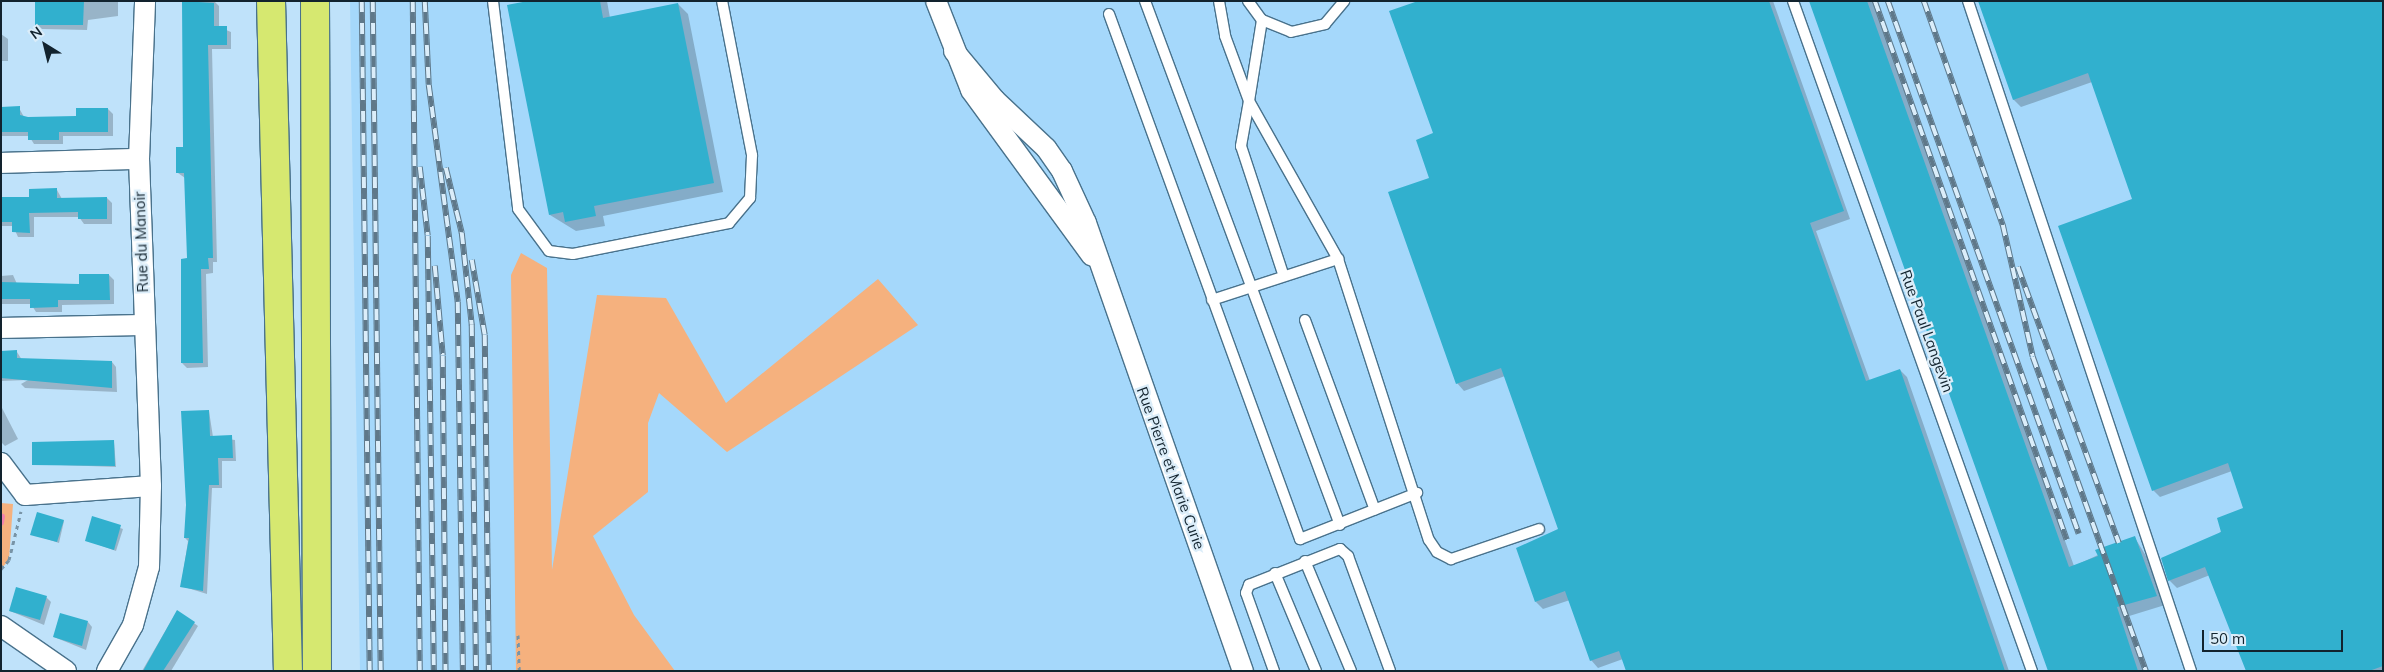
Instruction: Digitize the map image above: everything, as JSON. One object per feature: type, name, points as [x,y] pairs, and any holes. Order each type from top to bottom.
[{"type":"highway","points":[[271,1],[288,671]]},
{"type":"highway","points":[[311,1],[317,128]]},
{"type":"highway","points":[[315,1],[317,128],[316,671]]},
{"type":"street","name":"Rue du Manoir","points":[[107,671],[133,625],[149,567],[151,486],[139,159],[145,1]]},
{"type":"street","name":"Rue Pierre et Marie Curie","points":[[936,1],[954,51],[988,117],[1100,265]]},
{"type":"street","name":"Rue Pierre et Marie Curie","points":[[954,51],[1055,158],[1086,223],[1243,671]]},
{"type":"street","points":[[1,163],[139,159]]},
{"type":"street","points":[[1,328],[144,325]]},
{"type":"street","points":[[1,463],[25,495],[151,486]]},
{"type":"street","points":[[1,626],[66,671]]},
{"type":"lane","points":[[493,1],[518,209],[549,251],[573,254],[729,223],[750,198],[752,155],[722,1]]},
{"type":"lane","points":[[1145,1],[1253,286],[1340,525]]},
{"type":"lane","points":[[1219,1],[1224,36],[1249,101],[1338,259],[1417,493],[1429,540],[1437,552],[1451,560],[1538,530]]},
{"type":"lane","points":[[1248,1],[1262,20],[1278,30],[1309,31],[1324,24],[1344,1]]},
{"type":"lane","name":"Rue Paul Langevin","points":[[1793,1],[2032,671]]},
{"type":"lane","points":[[1968,1],[2191,671]]},
{"type":"lane","points":[[1109,14],[1300,538],[1340,525],[1417,493]]},
{"type":"lane","points":[[1262,20],[1241,146],[1283,274]]},
{"type":"lane","points":[[1212,300],[1283,274],[1338,259]]},
{"type":"lane","points":[[1305,320],[1375,510]]},
{"type":"lane","points":[[1274,671],[1246,593],[1253,580],[1340,549],[1348,556],[1390,671]]},
{"type":"lane","points":[[1305,561],[1351,671]]},
{"type":"lane","points":[[1275,573],[1316,671]]},
{"type":"path","points":[[1,569],[9,560],[25,495]]},
{"type":"path","points":[[518,635],[518,671]]},
{"type":"shaded area","points":[[350,1],[2383,1],[2383,671],[360,671]]},
{"type":"shaded area","points":[[521,253],[547,268],[552,570],[597,295],[666,298],[726,403],[878,279],[918,325],[727,452],[659,393],[648,423],[648,492],[593,536],[634,615],[675,671],[516,671],[511,275]]},
{"type":"shaded area","points":[[1,503],[13,504],[9,560],[1,569]]},
{"type":"building","points":[[84,1],[83,25],[35,25],[35,2]]},
{"type":"building","points":[[182,1],[214,3],[214,26],[227,26],[227,45],[208,45],[213,258],[208,258],[209,269],[201,269],[203,363],[181,363],[181,259],[187,258],[184,173],[176,173],[176,147],[183,147]]},
{"type":"building","points":[[528,1],[600,1],[603,18],[678,3],[714,183],[594,206],[596,216],[565,222],[563,212],[549,215],[507,5]]},
{"type":"building","points":[[1418,1],[1769,1],[1844,211],[1810,223],[1866,381],[1900,369],[2005,671],[1626,671],[1619,651],[1590,661],[1565,591],[1535,602],[1516,548],[1558,529],[1501,368],[1456,384],[1388,192],[1429,178],[1416,140],[1433,133],[1389,11]]},
{"type":"building","points":[[1809,1],[1867,1],[2069,567],[2098,556],[2095,550],[2135,536],[2157,596],[2117,607],[2138,671],[2048,671]]},
{"type":"building","points":[[1978,1],[2383,1],[2383,666],[2369,671],[2246,671],[2205,567],[2168,581],[2161,558],[2221,532],[2217,518],[2243,508],[2228,463],[2152,491],[2058,226],[2132,199],[2088,73],[2013,100]]},
{"type":"building","points":[[20,106],[20,115],[28,117],[76,116],[76,108],[108,108],[108,132],[59,132],[59,140],[28,140],[28,132],[1,132],[1,107]]},
{"type":"building","points":[[57,188],[57,198],[107,197],[107,219],[78,219],[78,212],[29,213],[30,233],[12,232],[12,222],[1,222],[1,197],[29,197],[29,189]]},
{"type":"building","points":[[79,274],[109,274],[110,300],[58,300],[58,307],[30,308],[30,299],[1,299],[1,282],[79,284]]},
{"type":"building","points":[[17,350],[17,358],[112,361],[112,388],[1,378],[1,351]]},
{"type":"building","points":[[209,410],[210,436],[232,435],[233,458],[218,458],[219,485],[209,485],[203,591],[180,587],[189,538],[184,538],[186,505],[181,411]]},
{"type":"building","points":[[114,440],[115,466],[32,465],[32,442]]},
{"type":"building","points":[[37,512],[64,520],[57,542],[30,535]]},
{"type":"building","points":[[92,516],[121,525],[114,550],[85,541]]},
{"type":"building","points":[[16,587],[47,596],[40,620],[9,611]]},
{"type":"building","points":[[177,610],[195,622],[163,671],[143,671]]},
{"type":"building","points":[[60,613],[88,621],[82,646],[53,637]]},
{"type":"waterway","points":[[1,523],[2,517]]},
{"type":"railway","points":[[362,1],[370,671]]},
{"type":"railway","points":[[373,1],[381,671]]},
{"type":"railway","points":[[413,1],[420,671]]},
{"type":"railway","points":[[425,1],[429,85],[458,302],[463,671]]},
{"type":"railway","points":[[1875,1],[2067,540]]},
{"type":"railway","points":[[1888,1],[2079,534]]},
{"type":"railway","points":[[1924,1],[2003,225],[2033,357],[2146,671]]},
{"type":"railway","points":[[420,167],[428,236],[434,671]]},
{"type":"railway","points":[[446,168],[462,233],[472,325],[476,671]]},
{"type":"railway","points":[[472,260],[485,335],[489,671]]},
{"type":"railway","points":[[435,266],[443,356],[446,671]]},
{"type":"railway","points":[[2018,267],[2119,543]]}]
